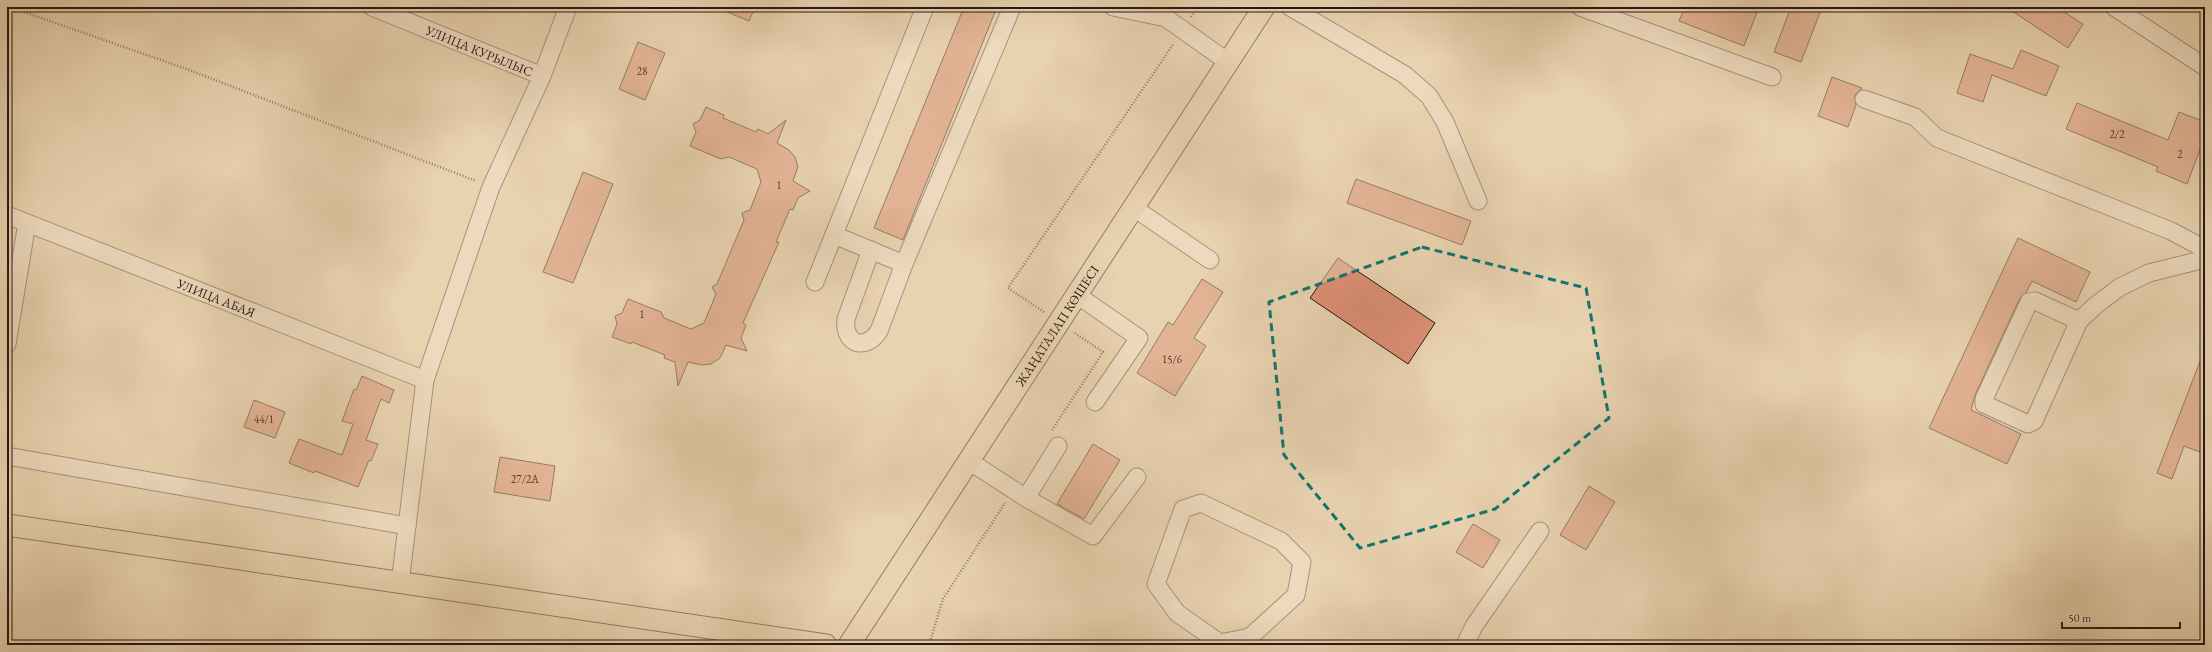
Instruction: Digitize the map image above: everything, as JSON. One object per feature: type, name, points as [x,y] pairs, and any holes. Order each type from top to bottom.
[{"type":"main road","name":"ЖАҢАТАЛАП КӨШЕСІ","points":[[849,645],[1264,7]]},
{"type":"main road","points":[[7,525],[826,645]]},
{"type":"street","name":"УЛИЦА КУРЫЛЫС","points":[[372,7],[542,76]]},
{"type":"street","points":[[400,583],[425,380],[491,187],[542,76],[568,7]]},
{"type":"street","points":[[815,282],[925,7]]},
{"type":"street","points":[[871,250],[846,318],[844,329],[848,338],[855,342],[863,342],[874,339],[879,331],[904,264],[1012,7]]},
{"type":"street","points":[[1113,7],[1168,13],[1228,62]]},
{"type":"street","points":[[1290,7],[1405,75],[1429,96],[1445,122],[1478,201]]},
{"type":"street","points":[[1580,7],[1772,77]]},
{"type":"street","points":[[2114,7],[2205,67]]},
{"type":"street","points":[[1864,99],[1915,117],[1937,138],[2171,231],[2205,249]]},
{"type":"street","points":[[1134,208],[1210,260]]},
{"type":"street","name":"УЛИЦА АБАЯ","points":[[7,215],[425,380]]},
{"type":"street","points":[[7,344],[27,223]]},
{"type":"street","points":[[834,235],[904,264]]},
{"type":"street","points":[[2080,321],[2035,301],[2029,302],[1984,399],[1984,404],[2028,424],[2034,421],[2080,321],[2096,305],[2120,288],[2149,273],[2205,259]]},
{"type":"street","points":[[1077,295],[1139,338],[1095,402]]},
{"type":"street","points":[[1026,498],[1058,446]]},
{"type":"street","points":[[7,456],[407,526]]},
{"type":"street","points":[[969,461],[1026,498],[1093,536],[1137,477]]},
{"type":"street","points":[[1201,503],[1281,541],[1302,562],[1296,595],[1250,637],[1220,644],[1177,613],[1156,584],[1183,509],[1201,503]]},
{"type":"street","points":[[1464,645],[1474,626],[1540,531]]},
{"type":"path","points":[[10,7],[184,68],[491,187]]},
{"type":"highlighted area","points":[[1422,247],[1586,288],[1609,418],[1495,509],[1360,548],[1284,455],[1269,302]]},
{"type":"building","points":[[715,7],[755,7],[749,21]]},
{"type":"building","points":[[964,7],[997,7],[903,240],[874,228]]},
{"type":"building","points":[[1685,7],[1759,7],[1744,46],[1679,21]]},
{"type":"building","points":[[1791,7],[1822,7],[1801,62],[1774,52]]},
{"type":"building","points":[[2006,7],[2056,7],[2083,24],[2068,48]]},
{"type":"building","points":[[638,42],[665,53],[645,100],[619,89]]},
{"type":"building","points":[[2021,50],[2059,66],[2046,96],[1992,75],[1983,102],[1957,93],[1970,54],[2013,69]]},
{"type":"building","points":[[1832,77],[1862,88],[1855,95],[1856,105],[1848,127],[1818,116]]},
{"type":"building","points":[[2077,103],[2168,140],[2179,112],[2205,122],[2205,137],[2187,184],[2156,171],[2158,167],[2066,129]]},
{"type":"building","points":[[706,107],[724,115],[723,118],[756,132],[758,129],[768,134],[786,120],[777,143],[789,150],[795,157],[798,167],[793,181],[810,191],[798,198],[793,210],[790,209],[776,242],[779,242],[743,323],[746,325],[741,338],[747,351],[726,345],[720,358],[711,364],[702,365],[688,362],[678,386],[675,362],[664,358],[665,355],[632,342],[631,344],[612,337],[617,324],[615,316],[622,313],[628,299],[661,312],[664,318],[691,329],[704,323],[716,294],[712,287],[717,284],[744,220],[742,213],[750,210],[761,182],[757,169],[729,157],[721,159],[690,146],[696,132],[693,124],[700,120]]},
{"type":"building","points":[[583,172],[613,184],[573,283],[543,272]]},
{"type":"building","points":[[1356,179],[1471,221],[1462,245],[1347,203]]},
{"type":"building","points":[[2018,238],[2090,272],[2076,302],[2032,281],[2026,293],[2020,298],[1975,395],[1971,410],[2021,434],[2007,464],[1929,428]]},
{"type":"building","points":[[1338,258],[1435,323],[1408,364],[1310,298]]},
{"type":"building","points":[[1202,279],[1223,292],[1194,338],[1206,346],[1175,396],[1137,373],[1168,322],[1173,325]]},
{"type":"building","points":[[2204,351],[2205,454],[2184,446],[2172,479],[2157,473]]},
{"type":"building","points":[[362,376],[394,390],[389,403],[381,399],[366,440],[378,444],[371,461],[369,460],[358,487],[315,471],[314,473],[289,463],[299,439],[342,455],[353,424],[342,421],[354,389],[356,390]]},
{"type":"building","points":[[254,400],[285,412],[275,438],[244,427]]},
{"type":"building","points":[[1093,444],[1120,460],[1084,519],[1057,504]]},
{"type":"building","points":[[500,457],[555,466],[550,501],[494,492]]},
{"type":"building","points":[[1589,486],[1615,502],[1586,550],[1560,535]]},
{"type":"building","points":[[1473,524],[1500,540],[1483,568],[1456,552]]}]
